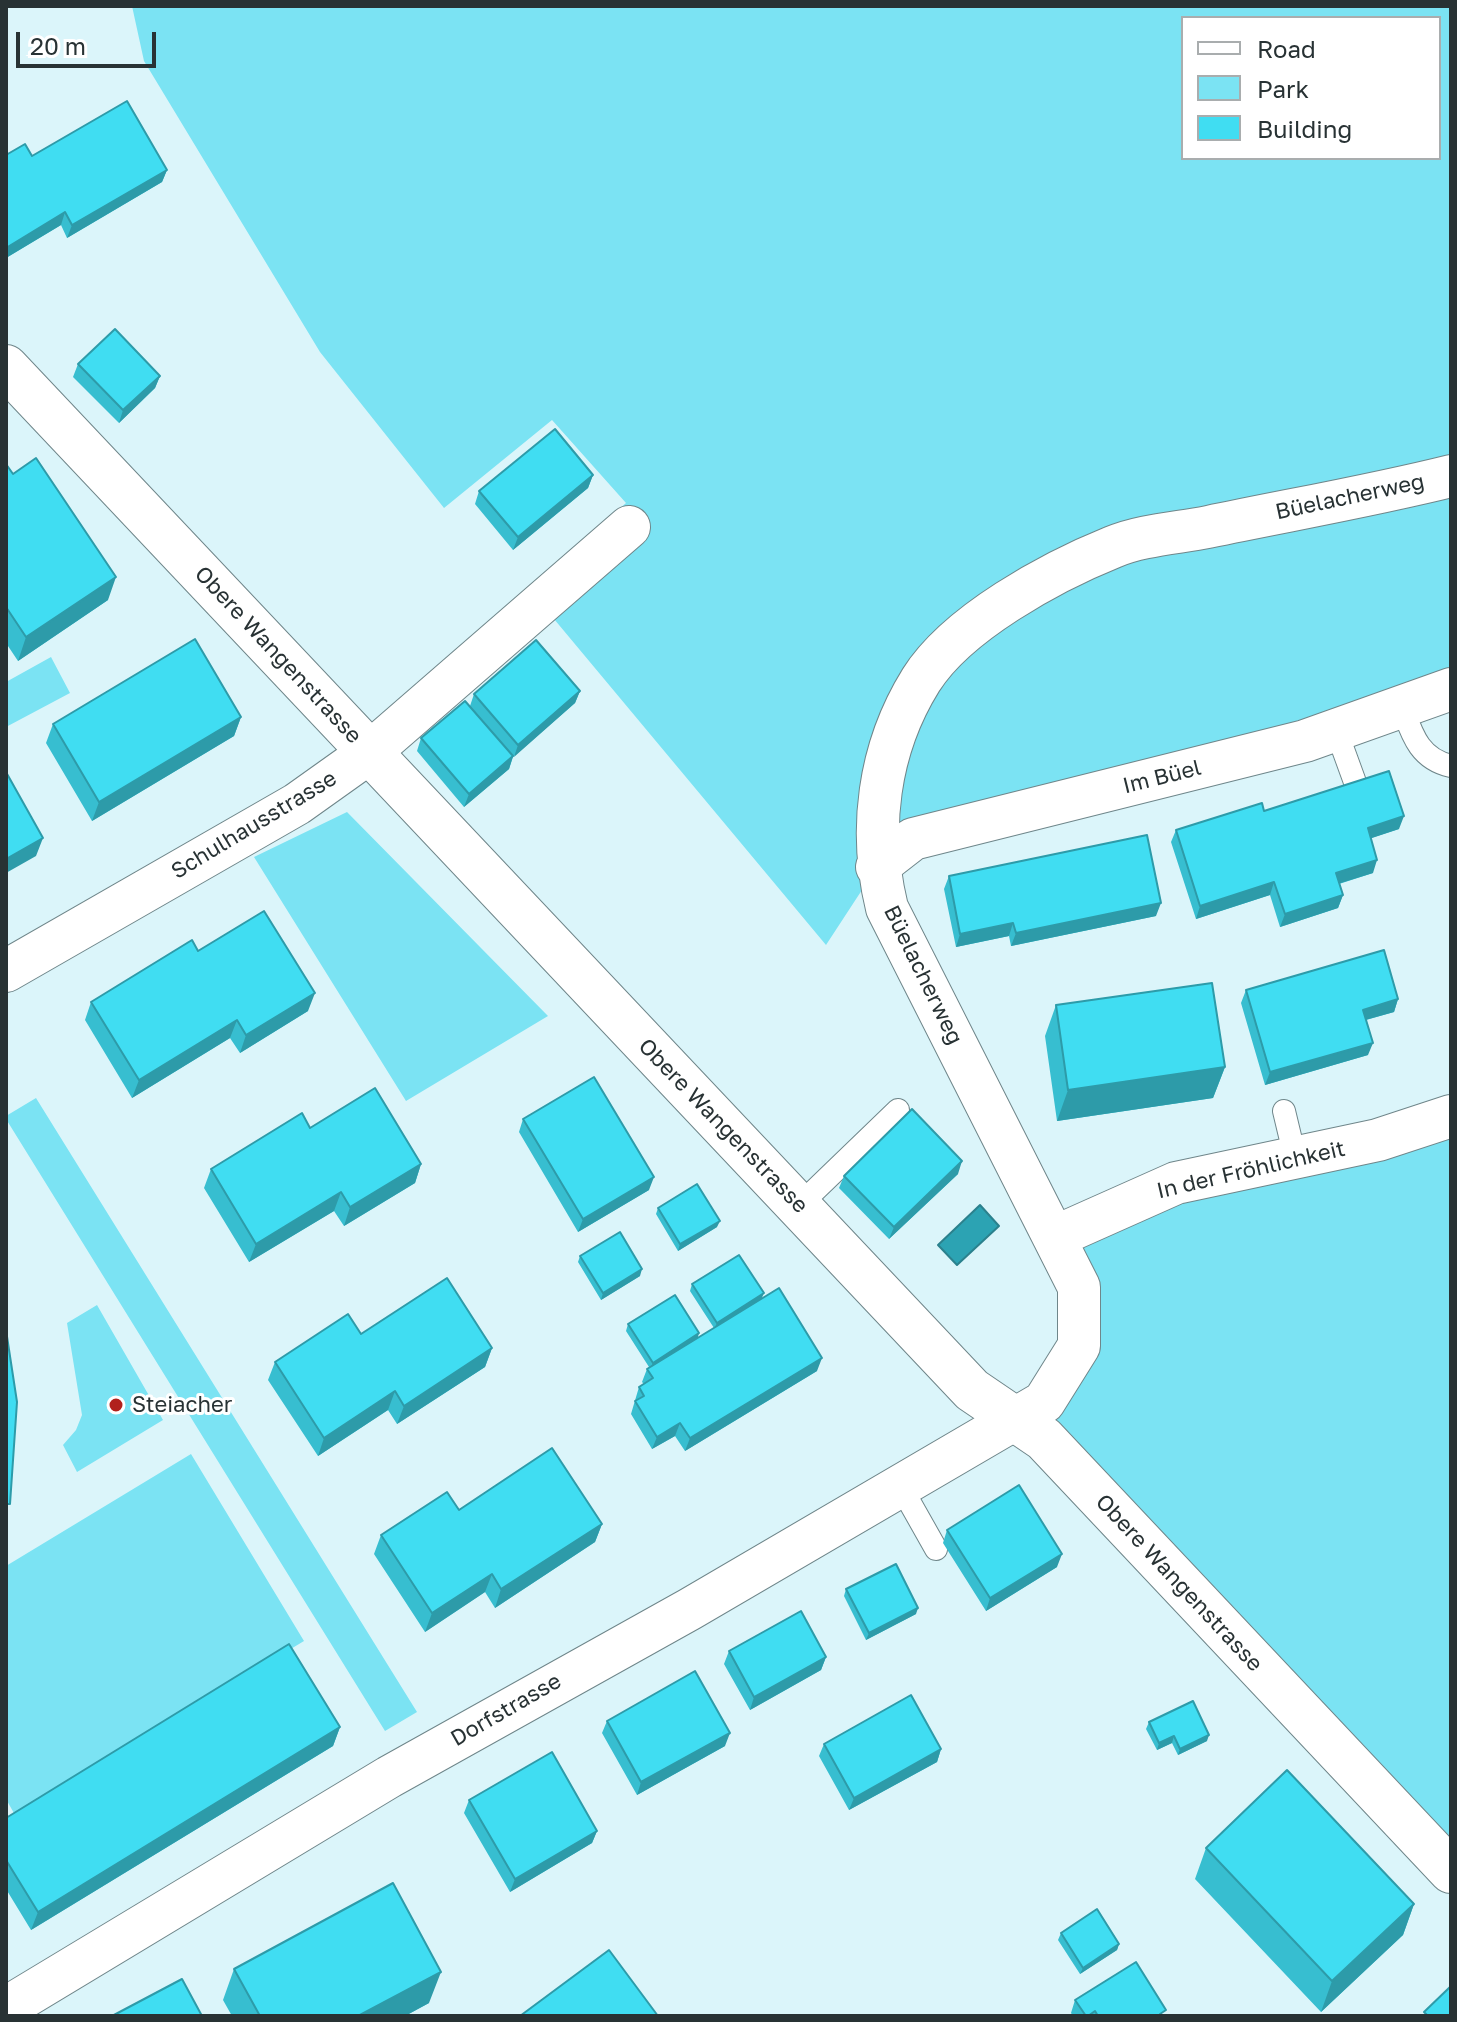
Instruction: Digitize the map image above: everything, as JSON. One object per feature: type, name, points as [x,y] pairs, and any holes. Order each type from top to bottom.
[{"type":"street","name":"Obere Wangenstrasse","points":[[6,367],[972,1390],[1010,1419],[1044,1439],[1451,1871]]},
{"type":"street","name":"Büelacherweg","points":[[1010,1419],[1052,1394],[1079,1346],[1079,1287],[1057,1236],[887,908],[877,867],[878,807],[894,737],[922,679],[969,629],[1033,583],[1115,546],[1451,476]]},
{"type":"street","name":"Schulhausstrasse","points":[[6,971],[297,804],[370,752],[629,527]]},
{"type":"street","name":"Im Büel","points":[[877,867],[913,839],[1305,741],[1451,689]]},
{"type":"street","name":"In der Fröhlichkeit","points":[[1057,1236],[1176,1183],[1378,1140],[1451,1116]]},
{"type":"street","name":"Dorfstrasse","points":[[6,2008],[389,1777],[901,1487],[1010,1419]]},
{"type":"lane","points":[[1402,707],[1416,746],[1440,763],[1451,766]]},
{"type":"lane","points":[[1336,730],[1356,785]]},
{"type":"lane","points":[[797,1203],[898,1110]]},
{"type":"lane","points":[[1284,1111],[1295,1157]]},
{"type":"lane","points":[[901,1487],[936,1549]]},
{"type":"green space","points":[[132,6],[1451,6],[1451,689],[877,867],[826,945],[529,589],[626,503],[552,420],[444,508],[320,352],[144,61]]},
{"type":"green space","points":[[51,657],[70,693],[6,727],[6,682]]},
{"type":"green space","points":[[347,812],[548,1016],[406,1101],[254,857]]},
{"type":"green space","points":[[36,1098],[417,1712],[385,1731],[6,1119],[6,1116]]},
{"type":"green space","points":[[1451,1116],[1451,1871],[1044,1440],[1079,1346],[1057,1236]]},
{"type":"green space","points":[[97,1305],[163,1420],[77,1472],[63,1445],[76,1430],[82,1415],[67,1323]]},
{"type":"green space","points":[[191,1454],[304,1641],[15,1815],[6,1799],[6,1566]]},
{"type":"shaded area","points":[[980,1205],[999,1226],[957,1265],[938,1245]]},
{"type":"building","points":[[127,101],[167,170],[72,225],[65,212],[6,248],[6,155],[25,144],[32,156]]},
{"type":"building","points":[[115,329],[160,376],[123,410],[78,364]]},
{"type":"building","points":[[555,429],[593,475],[518,537],[479,491]]},
{"type":"building","points":[[36,458],[116,577],[26,637],[6,607],[6,464],[13,474]]},
{"type":"building","points":[[195,639],[241,717],[99,802],[53,724]]},
{"type":"building","points":[[536,640],[580,691],[518,745],[474,694]]},
{"type":"building","points":[[465,701],[513,756],[469,794],[421,738]]},
{"type":"building","points":[[1389,771],[1404,816],[1368,828],[1377,860],[1336,873],[1343,895],[1285,914],[1274,882],[1200,906],[1176,830],[1262,803],[1264,811]]},
{"type":"building","points":[[6,772],[43,838],[6,859]]},
{"type":"building","points":[[1147,835],[1161,903],[1016,933],[1013,923],[960,934],[949,876]]},
{"type":"building","points":[[264,911],[315,993],[246,1035],[237,1020],[139,1080],[91,1002],[192,940],[198,951]]},
{"type":"building","points":[[1384,950],[1398,999],[1363,1010],[1373,1043],[1270,1072],[1246,990]]},
{"type":"building","points":[[1212,983],[1225,1067],[1068,1090],[1056,1005]]},
{"type":"building","points":[[594,1077],[654,1177],[583,1219],[523,1119]]},
{"type":"building","points":[[375,1088],[421,1164],[350,1207],[341,1192],[256,1244],[211,1169],[302,1113],[310,1128]]},
{"type":"building","points":[[912,1109],[962,1161],[894,1227],[844,1176]]},
{"type":"building","points":[[697,1184],[720,1221],[680,1244],[658,1208]]},
{"type":"building","points":[[620,1232],[642,1269],[603,1293],[580,1256]]},
{"type":"building","points":[[739,1255],[764,1293],[717,1323],[692,1284]]},
{"type":"building","points":[[447,1278],[492,1348],[404,1406],[395,1391],[324,1438],[275,1362],[348,1314],[361,1334]]},
{"type":"building","points":[[779,1288],[822,1358],[690,1438],[680,1423],[657,1437],[635,1401],[644,1396],[639,1387],[653,1378],[647,1369]]},
{"type":"building","points":[[675,1295],[699,1333],[653,1363],[628,1324]]},
{"type":"building","points":[[6,1330],[17,1402],[10,1504],[6,1504]]},
{"type":"building","points":[[552,1448],[602,1524],[501,1589],[492,1574],[432,1613],[381,1535],[447,1492],[459,1510]]},
{"type":"building","points":[[1019,1485],[1062,1554],[990,1598],[947,1530]]},
{"type":"building","points":[[896,1564],[918,1608],[869,1633],[846,1589]]},
{"type":"building","points":[[801,1611],[826,1657],[754,1697],[729,1651]]},
{"type":"building","points":[[289,1644],[340,1727],[38,1912],[6,1860],[6,1818]]},
{"type":"building","points":[[695,1671],[730,1733],[641,1782],[607,1721]]},
{"type":"building","points":[[911,1695],[941,1749],[854,1798],[824,1744]]},
{"type":"building","points":[[1193,1701],[1209,1735],[1180,1749],[1174,1736],[1159,1743],[1149,1722]]},
{"type":"building","points":[[552,1752],[597,1831],[515,1879],[469,1800]]},
{"type":"building","points":[[1287,1770],[1414,1904],[1332,1981],[1206,1848]]},
{"type":"building","points":[[393,1883],[441,1972],[358,2016],[260,2016],[234,1969]]},
{"type":"building","points":[[1097,1909],[1119,1944],[1083,1968],[1061,1933]]},
{"type":"building","points":[[609,1950],[658,2016],[520,2016]]},
{"type":"building","points":[[1136,1962],[1166,2010],[1160,2014],[1162,2016],[1098,2016],[1095,2011],[1086,2016],[1075,2000]]},
{"type":"building","points":[[182,1979],[202,2016],[112,2016]]},
{"type":"building","points":[[1451,1986],[1451,2016],[1428,2016],[1424,2012]]},
{"type":"place","name":"Steiacher","points":[[116,1405]]}]
